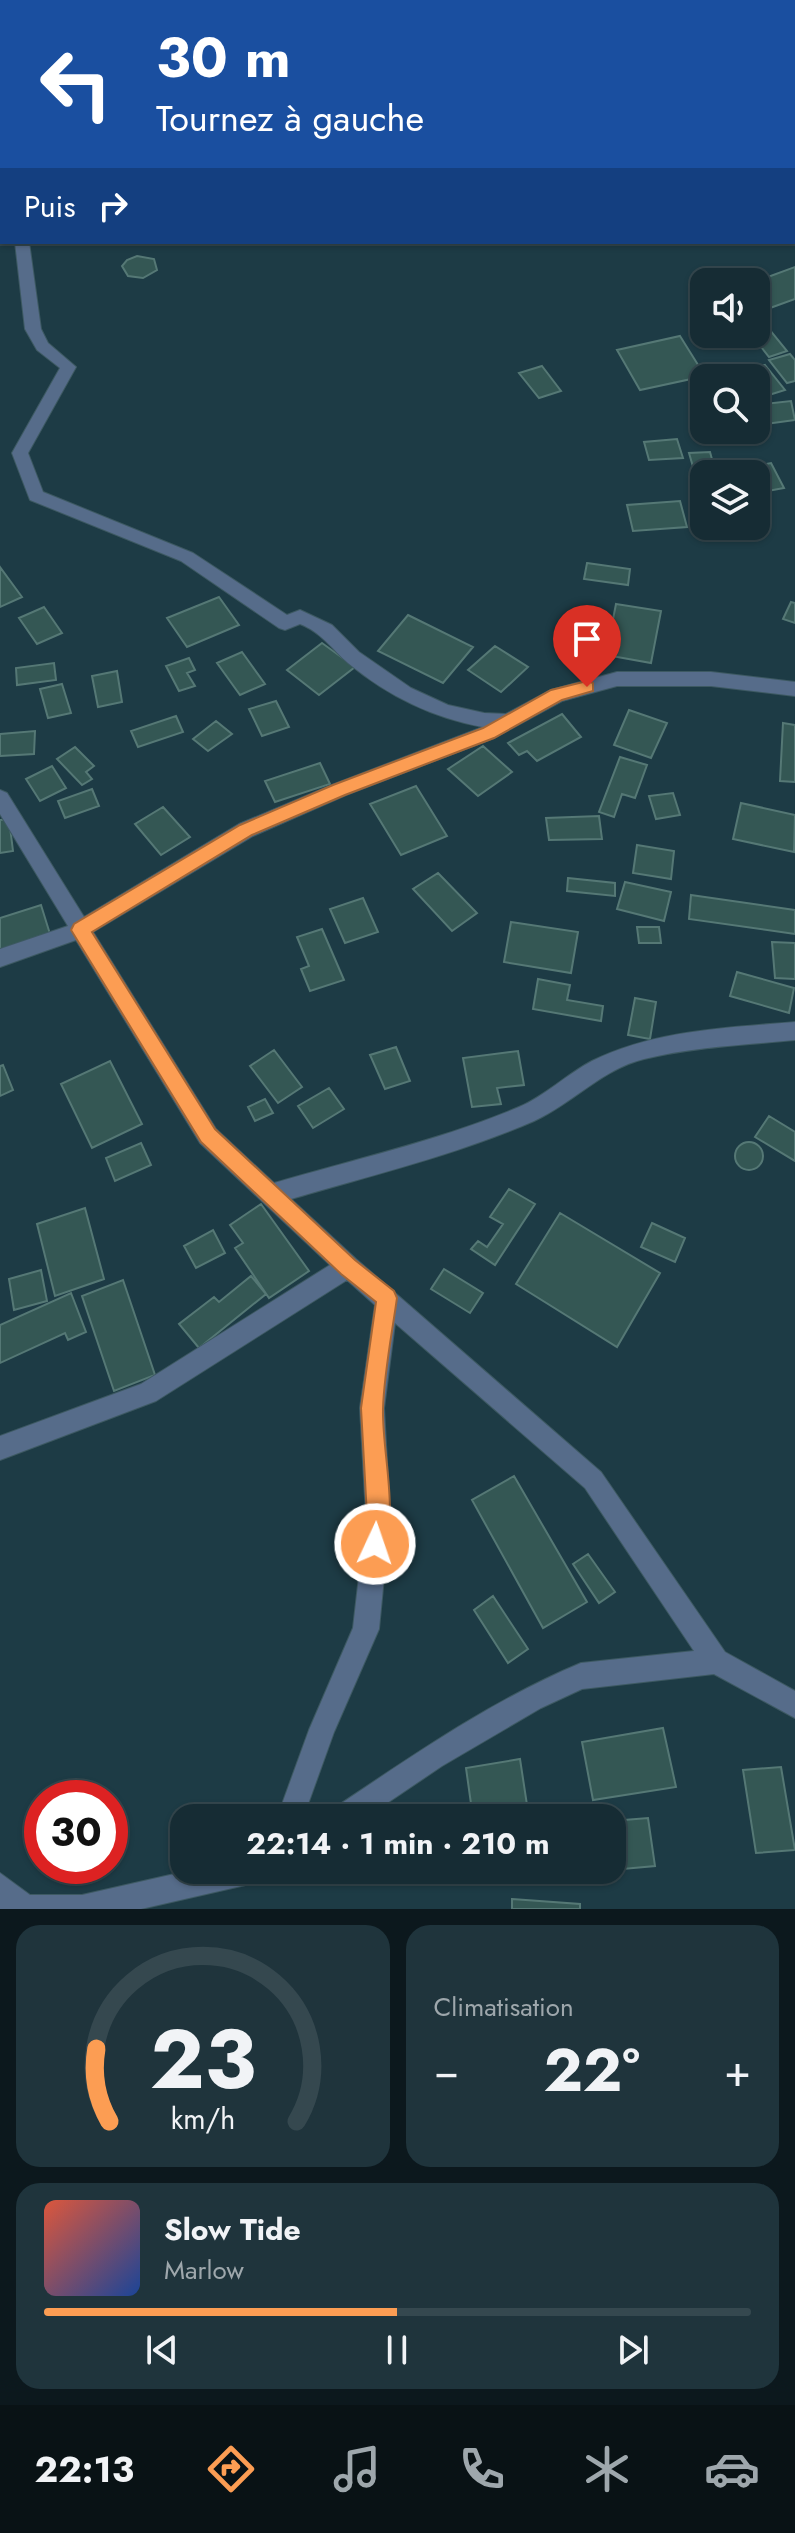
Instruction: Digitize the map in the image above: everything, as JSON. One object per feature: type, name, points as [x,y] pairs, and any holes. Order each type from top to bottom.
[{"type":"street","points":[[22,244],[33,329],[42,346],[68,367],[20,453],[36,496],[187,557],[285,623],[300,617],[326,626],[367,669],[419,700],[448,713],[482,722],[510,721]]},
{"type":"street","points":[[0,958],[80,930],[246,830],[339,790],[488,733],[557,695],[617,679],[711,679],[795,689]]},
{"type":"street","points":[[4,810],[208,1136],[348,1267],[593,1480],[716,1661],[795,1705]]},
{"type":"street","points":[[271,1194],[434,1147],[529,1113],[597,1069],[640,1050],[718,1038],[795,1031]]},
{"type":"street","points":[[0,1448],[148,1393],[348,1267]]},
{"type":"street","points":[[295,1804],[322,1730],[366,1629],[378,1516],[372,1408],[387,1298]]},
{"type":"street","points":[[363,1804],[433,1757],[532,1699],[581,1676],[716,1661]]},
{"type":"street","points":[[0,1908],[82,1909],[190,1884]]},
{"type":"street","points":[[0,1887],[26,1909]]},
{"type":"building","points":[[137,256],[154,259],[157,270],[143,278],[128,276],[122,266]]},
{"type":"building","points":[[795,267],[795,299],[770,308],[770,276]]},
{"type":"building","points":[[770,330],[787,351],[769,357],[762,348],[770,348]]},
{"type":"building","points":[[680,336],[698,364],[690,364],[690,379],[640,390],[617,350]]},
{"type":"building","points":[[790,354],[795,360],[795,381],[787,383],[769,360]]},
{"type":"building","points":[[542,366],[561,391],[539,398],[519,373]]},
{"type":"building","points":[[770,371],[785,390],[770,395]]},
{"type":"building","points":[[791,401],[795,420],[770,423],[770,403]]},
{"type":"building","points":[[677,439],[683,458],[649,460],[644,442]]},
{"type":"building","points":[[710,452],[712,460],[691,460],[689,453]]},
{"type":"building","points":[[771,463],[784,488],[770,491]]},
{"type":"building","points":[[680,501],[687,527],[633,531],[627,505]]},
{"type":"building","points":[[587,563],[630,569],[628,585],[584,579]]},
{"type":"building","points":[[0,567],[22,597],[0,607]]},
{"type":"building","points":[[219,597],[239,625],[187,647],[167,618]]},
{"type":"building","points":[[791,602],[795,603],[795,623],[783,619]]},
{"type":"building","points":[[616,604],[661,611],[651,663],[606,655]]},
{"type":"building","points":[[44,607],[62,633],[37,644],[19,618]]},
{"type":"building","points":[[408,615],[473,647],[443,683],[378,651]]},
{"type":"building","points":[[322,643],[355,667],[319,695],[287,670]]},
{"type":"building","points":[[495,646],[528,667],[501,692],[468,670]]},
{"type":"building","points":[[242,652],[265,684],[240,695],[217,663]]},
{"type":"building","points":[[189,658],[195,670],[187,673],[195,686],[179,691],[166,666]]},
{"type":"building","points":[[54,663],[56,680],[17,685],[16,668]]},
{"type":"building","points":[[117,671],[122,702],[98,707],[92,676]]},
{"type":"building","points":[[62,684],[71,713],[48,718],[40,689]]},
{"type":"building","points":[[276,701],[289,727],[262,736],[249,709]]},
{"type":"building","points":[[629,710],[667,723],[651,758],[614,745]]},
{"type":"building","points":[[562,714],[581,737],[537,761],[527,751],[519,755],[508,743]]},
{"type":"building","points":[[176,716],[183,732],[138,747],[131,731]]},
{"type":"building","points":[[216,721],[232,734],[208,751],[193,739]]},
{"type":"building","points":[[783,723],[795,725],[795,782],[780,781]]},
{"type":"building","points":[[35,731],[34,754],[0,756],[0,734]]},
{"type":"building","points":[[483,746],[512,772],[478,796],[448,769]]},
{"type":"building","points":[[75,747],[94,766],[86,772],[92,779],[82,785],[57,759]]},
{"type":"building","points":[[620,757],[647,765],[635,798],[622,794],[614,817],[599,812]]},
{"type":"building","points":[[320,763],[330,784],[275,802],[265,781]]},
{"type":"building","points":[[52,766],[66,788],[40,801],[26,779]]},
{"type":"building","points":[[416,786],[447,836],[401,855],[370,804]]},
{"type":"building","points":[[92,789],[99,806],[65,818],[58,801]]},
{"type":"building","points":[[673,793],[680,815],[656,819],[649,796]]},
{"type":"building","points":[[741,803],[795,815],[794,852],[733,839]]},
{"type":"building","points":[[163,807],[190,837],[161,855],[135,824]]},
{"type":"building","points":[[599,816],[602,839],[549,840],[546,818]]},
{"type":"building","points":[[9,819],[13,851],[0,853],[0,820]]},
{"type":"building","points":[[637,845],[674,851],[671,879],[633,873]]},
{"type":"building","points":[[438,873],[477,913],[452,931],[413,889]]},
{"type":"building","points":[[568,878],[615,883],[615,896],[567,891]]},
{"type":"building","points":[[625,882],[671,892],[664,921],[617,909]]},
{"type":"building","points":[[691,895],[795,910],[795,934],[689,919]]},
{"type":"building","points":[[363,898],[378,932],[345,943],[330,909]]},
{"type":"building","points":[[41,905],[50,934],[0,950],[0,918]]},
{"type":"building","points":[[511,922],[578,932],[571,973],[504,962]]},
{"type":"building","points":[[637,927],[659,927],[661,943],[639,943]]},
{"type":"building","points":[[322,929],[344,980],[310,991],[301,969],[309,966],[297,937]]},
{"type":"building","points":[[772,942],[795,943],[795,979],[775,978]]},
{"type":"building","points":[[737,972],[794,988],[789,1013],[730,996]]},
{"type":"building","points":[[538,979],[570,985],[567,1000],[603,1006],[601,1021],[533,1009]]},
{"type":"building","points":[[635,998],[656,1002],[650,1039],[628,1035]]},
{"type":"building","points":[[396,1047],[410,1081],[385,1089],[370,1055]]},
{"type":"building","points":[[274,1050],[302,1087],[278,1103],[250,1066]]},
{"type":"building","points":[[518,1051],[524,1085],[497,1088],[501,1104],[472,1107],[463,1058]]},
{"type":"building","points":[[110,1061],[142,1124],[92,1148],[61,1084]]},
{"type":"building","points":[[3,1065],[13,1090],[0,1096],[0,1066]]},
{"type":"building","points":[[329,1088],[344,1109],[313,1128],[298,1106]]},
{"type":"building","points":[[265,1099],[273,1113],[255,1121],[248,1107]]},
{"type":"building","points":[[769,1116],[795,1132],[795,1161],[755,1137]]},
{"type":"building","points":[[749,1142],[759,1146],[763,1156],[759,1166],[749,1170],[739,1166],[735,1156],[739,1146]]},
{"type":"building","points":[[141,1143],[151,1165],[115,1181],[106,1158]]},
{"type":"building","points":[[509,1189],[535,1204],[495,1265],[471,1249],[478,1241],[487,1247],[503,1224],[490,1217]]},
{"type":"building","points":[[261,1204],[309,1271],[269,1298],[235,1248],[243,1243],[230,1225]]},
{"type":"building","points":[[85,1208],[104,1279],[55,1296],[37,1224]]},
{"type":"building","points":[[560,1213],[660,1273],[617,1347],[516,1284]]},
{"type":"building","points":[[652,1223],[685,1238],[675,1262],[641,1247]]},
{"type":"building","points":[[213,1230],[225,1253],[196,1268],[184,1246]]},
{"type":"building","points":[[444,1269],[483,1293],[470,1313],[431,1289]]},
{"type":"building","points":[[41,1270],[47,1301],[14,1310],[9,1279]]},
{"type":"building","points":[[251,1276],[266,1294],[199,1348],[179,1324],[214,1297],[219,1302]]},
{"type":"building","points":[[123,1280],[155,1375],[114,1391],[82,1296]]},
{"type":"building","points":[[71,1293],[86,1332],[68,1340],[65,1333],[0,1363],[0,1325]]},
{"type":"building","points":[[514,1476],[587,1602],[543,1628],[472,1500]]},
{"type":"building","points":[[588,1554],[615,1592],[599,1603],[573,1564]]},
{"type":"building","points":[[493,1596],[528,1649],[508,1663],[474,1610]]},
{"type":"building","points":[[663,1728],[676,1787],[593,1800],[582,1742]]},
{"type":"building","points":[[520,1759],[527,1804],[471,1804],[466,1768]]},
{"type":"building","points":[[781,1767],[795,1850],[756,1853],[743,1770]]},
{"type":"building","points":[[648,1818],[655,1866],[626,1869],[626,1820]]},
{"type":"building","points":[[512,1899],[580,1904],[580,1909],[512,1909]]},
{"type":"route","points":[[375,1544],[378,1516],[372,1408],[387,1298],[348,1267],[208,1136],[80,930],[246,830],[339,790],[488,733],[557,695],[587,687]]}]
